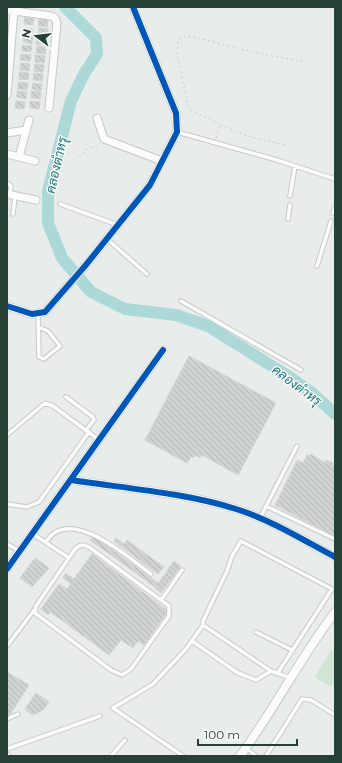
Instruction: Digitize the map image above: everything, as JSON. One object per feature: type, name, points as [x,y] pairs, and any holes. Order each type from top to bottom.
[{"type":"street","points":[[7,306],[38,314],[45,312],[71,283],[150,185],[177,132],[176,113],[133,7]]},
{"type":"street","points":[[7,96],[11,10],[51,16],[55,18],[57,22],[49,108]]},
{"type":"street","points":[[97,118],[102,136],[109,142],[162,161]]},
{"type":"street","points":[[19,157],[29,120]]},
{"type":"street","points":[[7,133],[26,130]]},
{"type":"street","points":[[7,154],[35,161]]},
{"type":"street","points":[[11,194],[36,200]]},
{"type":"street","points":[[7,569],[164,350]]},
{"type":"street","points":[[71,480],[210,502],[260,518],[335,557]]},
{"type":"street","points":[[240,756],[312,644],[335,612]]},
{"type":"lane","points":[[177,132],[215,142],[335,179]]},
{"type":"lane","points":[[290,196],[295,166]]},
{"type":"lane","points":[[7,183],[11,186],[13,214]]},
{"type":"lane","points":[[60,204],[118,225]]},
{"type":"lane","points":[[288,218],[290,205]]},
{"type":"lane","points":[[333,213],[335,207]]},
{"type":"lane","points":[[317,266],[331,221]]},
{"type":"lane","points":[[107,239],[147,274]]},
{"type":"lane","points":[[181,301],[301,370]]},
{"type":"lane","points":[[38,314],[38,327],[39,357],[44,359],[60,346],[48,331],[38,327]]},
{"type":"lane","points":[[7,504],[27,507],[39,502],[88,431],[94,420],[93,417],[66,397]]},
{"type":"lane","points":[[7,435],[45,403],[53,406],[99,440]]},
{"type":"lane","points":[[260,518],[297,446]]},
{"type":"lane","points":[[266,506],[335,539]]},
{"type":"lane","points":[[46,542],[51,534],[59,530],[90,533],[102,538],[152,574]]},
{"type":"lane","points":[[33,534],[69,558]]},
{"type":"lane","points":[[183,756],[113,708],[153,684],[192,641],[203,625],[203,621],[228,570],[232,556],[241,541],[332,589],[276,674]]},
{"type":"lane","points":[[7,544],[20,551]]},
{"type":"lane","points":[[7,646],[79,546],[89,547],[162,599],[169,606],[170,616],[131,669],[122,674],[111,670],[36,615],[35,609]]},
{"type":"lane","points":[[162,599],[182,570]]},
{"type":"lane","points":[[203,625],[271,672],[291,678]]},
{"type":"lane","points":[[256,632],[292,650]]},
{"type":"lane","points":[[192,641],[238,673],[256,680],[271,672]]},
{"type":"lane","points":[[266,756],[302,699],[311,700],[335,715]]},
{"type":"lane","points":[[7,719],[18,714]]},
{"type":"lane","points":[[7,749],[100,716]]},
{"type":"lane","points":[[111,756],[125,740]]},
{"type":"lane","points":[[246,748],[256,756]]},
{"type":"path","points":[[288,146],[245,135],[220,125],[212,119],[200,116],[190,110],[177,54],[178,42],[180,38],[190,36],[257,53],[307,62]]},
{"type":"path","points":[[215,142],[220,125]]},
{"type":"path","points":[[79,158],[87,149],[109,142]]},
{"type":"green space","points":[[331,650],[335,652],[335,680],[331,687],[315,677]]},
{"type":"building","points":[[25,17],[34,19],[33,25],[24,24]]},
{"type":"building","points":[[39,19],[48,20],[47,27],[38,26]]},
{"type":"building","points":[[24,28],[33,29],[32,36],[23,34]]},
{"type":"building","points":[[39,28],[48,29],[47,36],[38,35]]},
{"type":"building","points":[[23,36],[33,37],[32,44],[23,42]]},
{"type":"building","points":[[37,38],[47,39],[46,45],[36,44]]},
{"type":"building","points":[[22,45],[32,46],[31,52],[22,51]]},
{"type":"building","points":[[37,46],[46,47],[45,54],[36,53]]},
{"type":"building","points":[[21,54],[31,55],[30,61],[20,60]]},
{"type":"building","points":[[35,55],[45,56],[44,63],[35,62]]},
{"type":"building","points":[[21,63],[30,64],[29,71],[20,70]]},
{"type":"building","points":[[35,64],[44,65],[43,72],[34,71]]},
{"type":"building","points":[[19,72],[29,73],[28,80],[19,79]]},
{"type":"building","points":[[34,73],[43,74],[42,81],[33,80]]},
{"type":"building","points":[[18,82],[28,83],[27,90],[18,89]]},
{"type":"building","points":[[33,83],[42,84],[41,91],[32,89]]},
{"type":"building","points":[[17,91],[27,92],[26,99],[17,97]]},
{"type":"building","points":[[31,91],[41,92],[40,99],[31,98]]},
{"type":"building","points":[[16,101],[25,102],[24,109],[15,108]]},
{"type":"building","points":[[30,101],[40,102],[39,109],[30,108]]},
{"type":"building","points":[[189,356],[276,403],[238,475],[202,455],[200,458],[195,455],[193,458],[191,457],[187,463],[145,440]]},
{"type":"building","points":[[311,454],[325,463],[326,460],[333,463],[332,465],[335,466],[335,536],[275,505],[297,460],[303,463],[307,455],[310,456]]},
{"type":"building","points":[[93,536],[158,583],[155,587],[90,540]]},
{"type":"building","points":[[116,538],[124,544],[127,540],[164,567],[158,574],[114,541]]},
{"type":"building","points":[[92,554],[168,611],[144,645],[138,641],[133,648],[121,640],[109,655],[50,612],[48,615],[41,609],[59,584],[67,589],[71,584],[63,578],[66,573],[74,579]]},
{"type":"building","points":[[35,558],[49,568],[32,587],[20,578]]},
{"type":"building","points":[[174,561],[181,566],[161,593],[155,588]]},
{"type":"building","points":[[7,672],[29,685],[9,716],[7,715]]},
{"type":"building","points":[[36,693],[49,702],[43,710],[33,715],[25,709]]},
{"type":"waterway","name":"คลองตำหรุ","points":[[65,7],[96,38],[97,54],[84,74],[71,101],[48,191],[48,223],[62,258],[91,292],[125,309],[176,315],[208,326],[288,376],[312,393],[335,414]]},
{"type":"cycle path","points":[[7,306],[32,314],[45,312],[85,266],[150,185],[177,132],[176,113],[133,7]]},
{"type":"cycle path","points":[[7,569],[163,350]]},
{"type":"cycle path","points":[[71,480],[176,495],[217,503],[249,514],[274,525],[335,557]]}]
